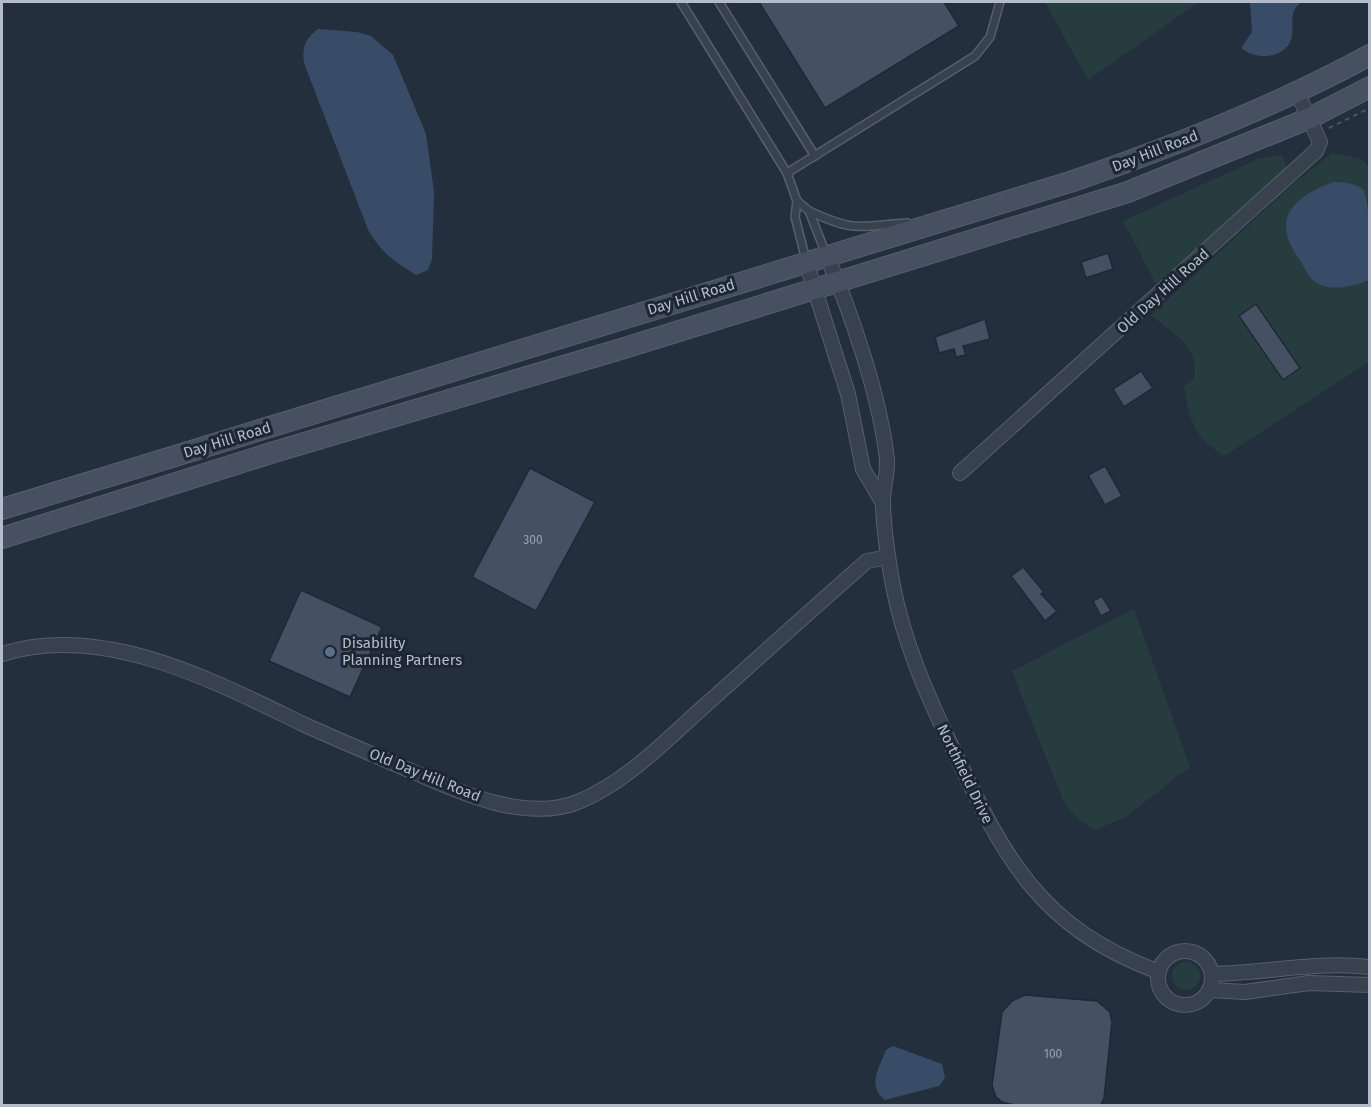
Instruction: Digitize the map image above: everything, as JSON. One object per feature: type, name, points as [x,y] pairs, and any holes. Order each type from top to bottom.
[{"type":"main road","name":"Day Hill Road","points":[[2,509],[943,221],[1157,151],[1297,92],[1370,55]]},
{"type":"main road","name":"Day Hill Road","points":[[2,538],[1128,192],[1313,126],[1370,87]]},
{"type":"main road","points":[[365,398],[373,423]]},
{"type":"main road","points":[[133,469],[139,496]]},
{"type":"street","points":[[1297,92],[1313,126]]},
{"type":"street","name":"Old Day Hill Road","points":[[960,473],[1296,172],[1316,151],[1320,142],[1313,126]]},
{"type":"street","name":"Northfield Drive","points":[[827,256],[838,282],[874,399],[887,461],[883,503],[888,557],[900,617],[921,681],[984,814],[1009,860],[1034,891],[1064,921],[1106,949],[1159,972]]},
{"type":"street","name":"Northfield Drive","points":[[806,262],[848,394],[863,469],[883,503]]},
{"type":"street","name":"Old Day Hill Road","points":[[2,654],[42,647],[85,648],[137,655],[170,663],[446,786],[507,805],[532,808],[553,807],[575,803],[595,794],[633,768],[867,561],[888,557]]},
{"type":"street","points":[[1187,951],[1204,958],[1212,974],[1210,990],[1195,1004],[1176,1004],[1161,991],[1159,972],[1169,957],[1187,951]]},
{"type":"street","points":[[1212,974],[1265,971],[1304,965],[1370,967]]},
{"type":"street","points":[[1210,990],[1256,991],[1309,983],[1370,985]]},
{"type":"lane","points":[[681,2],[788,173],[797,201],[795,218],[806,262]]},
{"type":"lane","points":[[719,2],[815,156]]},
{"type":"lane","points":[[788,173],[975,56],[990,37],[1000,2]]},
{"type":"lane","points":[[797,201],[809,211],[833,223],[857,229],[943,221]]},
{"type":"lane","points":[[809,211],[827,256]]},
{"type":"path","points":[[1313,126],[1370,108]]},
{"type":"green space","points":[[1045,2],[1199,2],[1088,80]]},
{"type":"green space","points":[[1332,153],[1362,159],[1369,168],[1369,362],[1224,456],[1205,441],[1191,419],[1184,387],[1194,378],[1195,366],[1189,348],[1151,315],[1292,185]]},
{"type":"green space","points":[[1282,155],[1286,166],[1283,177],[1156,284],[1123,221],[1258,159]]},
{"type":"green space","points":[[1134,609],[1190,767],[1124,818],[1094,830],[1078,819],[1064,803],[1012,671]]},
{"type":"green space","points":[[1186,962],[1196,966],[1200,976],[1196,986],[1186,990],[1176,986],[1172,976],[1176,966]]},
{"type":"water","points":[[1250,2],[1302,2],[1293,13],[1292,36],[1289,44],[1278,53],[1270,56],[1254,55],[1241,48],[1252,32]]},
{"type":"water","points":[[318,29],[357,32],[371,36],[393,55],[426,134],[434,192],[432,259],[428,270],[416,275],[390,257],[369,232],[304,63],[305,44]]},
{"type":"water","points":[[1333,182],[1354,185],[1364,191],[1369,221],[1369,280],[1340,287],[1318,284],[1312,279],[1290,242],[1286,230],[1287,219],[1298,201]]},
{"type":"water","points":[[893,1046],[942,1064],[945,1078],[939,1086],[885,1100],[877,1089],[876,1076],[886,1050]]},
{"type":"building","points":[[759,2],[944,2],[959,26],[825,108]]},
{"type":"building","points":[[1108,253],[1113,269],[1086,278],[1081,262]]},
{"type":"building","points":[[1256,304],[1300,368],[1283,380],[1239,316]]},
{"type":"building","points":[[985,319],[990,339],[963,346],[966,355],[956,357],[954,349],[939,353],[935,337]]},
{"type":"building","points":[[1141,371],[1153,388],[1124,407],[1113,389]]},
{"type":"building","points":[[1105,466],[1122,496],[1105,505],[1088,475]]},
{"type":"building","points":[[530,468],[595,502],[536,611],[472,577]]},
{"type":"building","points":[[1023,567],[1044,592],[1041,594],[1057,611],[1045,621],[1011,576]]},
{"type":"building","points":[[301,590],[382,627],[350,697],[269,661]]},
{"type":"building","points":[[1102,596],[1111,611],[1101,616],[1093,601]]},
{"type":"building","points":[[1025,995],[1097,1001],[1110,1012],[1112,1022],[1104,1098],[1100,1106],[1019,1106],[1002,1102],[996,1097],[992,1086],[1002,1012],[1012,1001]]},
{"type":"place","name":"Disability Planning Partners","points":[[330,652]]}]
